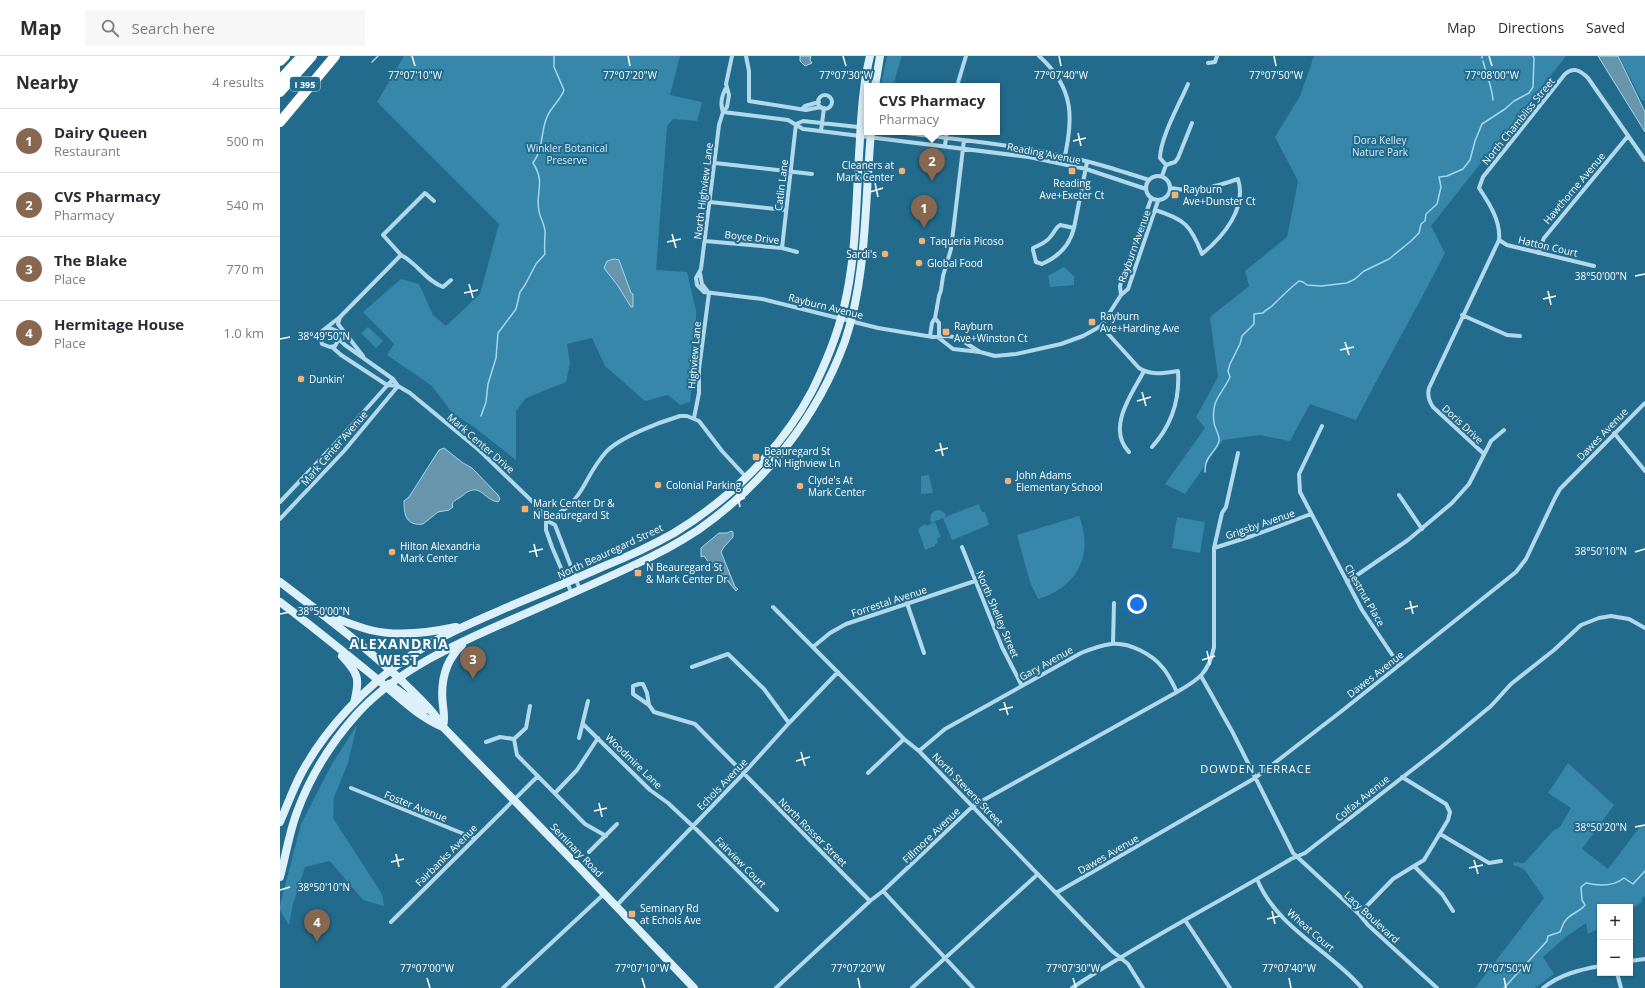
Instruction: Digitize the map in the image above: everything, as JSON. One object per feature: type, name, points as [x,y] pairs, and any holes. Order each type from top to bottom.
[{"type":"highway","points":[[280,61],[285,56]]},
{"type":"highway","points":[[280,80],[302,56]]},
{"type":"highway","points":[[280,92],[312,56]]},
{"type":"highway","name":"I 395","points":[[280,112],[330,56]]},
{"type":"highway","points":[[280,122],[336,56]]},
{"type":"main road","name":"North Beauregard Street","points":[[865,83],[870,56]]},
{"type":"main road","points":[[876,83],[880,56]]},
{"type":"main road","name":"North Beauregard Street","points":[[280,822],[298,780],[327,734],[354,703],[391,670],[413,654],[470,624],[633,554],[672,533],[708,510],[746,477],[778,442],[809,396],[828,354],[841,318],[853,249],[860,136],[864,127]]},
{"type":"main road","points":[[280,877],[297,812],[317,770],[335,742],[356,716],[388,686],[398,678],[472,636],[580,591],[663,551],[697,530],[736,499],[765,472],[791,442],[820,396],[838,357],[851,321],[860,268],[870,135]]},
{"type":"main road","name":"Seminary Road","points":[[280,582],[391,670],[418,696],[438,718],[443,728],[694,988]]},
{"type":"main road","name":"Seminary Road","points":[[280,602],[388,686],[430,722],[443,728]]},
{"type":"main road","points":[[319,612],[355,625],[387,633],[428,632],[470,624]]},
{"type":"main road","points":[[315,629],[353,667],[358,681],[358,690],[354,703]]},
{"type":"main road","points":[[443,728],[445,718],[442,689],[445,670],[456,651],[472,636]]},
{"type":"main road","points":[[388,686],[438,718]]},
{"type":"street","name":"North Highview Lane","points":[[709,293],[702,284],[700,273],[719,125],[723,112],[721,107],[722,100],[726,88],[732,56]]},
{"type":"street","points":[[746,56],[749,71],[749,101],[803,108],[805,106],[821,106],[821,131]]},
{"type":"street","points":[[958,83],[966,56]]},
{"type":"street","points":[[1039,56],[1057,75],[1066,93],[1071,123],[1063,164]]},
{"type":"street","points":[[1208,63],[1215,62],[1218,56]]},
{"type":"street","name":"North Chambliss Street","points":[[1499,240],[1500,231],[1497,223],[1488,202],[1479,188],[1483,177],[1565,74],[1570,70],[1582,71],[1628,136]]},
{"type":"street","points":[[1166,165],[1160,158],[1160,153],[1165,135],[1188,84]]},
{"type":"street","name":"Reading Avenue","points":[[723,112],[788,120],[803,129],[860,136],[865,135]]},
{"type":"street","name":"Reading Avenue","points":[[796,124],[803,121],[864,127]]},
{"type":"street","points":[[1166,165],[1175,162],[1178,158],[1192,123]]},
{"type":"street","name":"Catlin Lane","points":[[782,248],[785,210],[796,124]]},
{"type":"street","name":"Reading Avenue","points":[[876,135],[945,146],[1028,156],[1086,169],[1146,188]]},
{"type":"street","name":"Reading Avenue","points":[[922,135],[1019,147],[1065,156],[1149,180]]},
{"type":"street","points":[[945,146],[946,135]]},
{"type":"street","points":[[1628,136],[1645,160]]},
{"type":"street","name":"Hawthorne Avenue","points":[[1538,253],[1544,238],[1628,136]]},
{"type":"street","points":[[930,336],[932,323],[935,318],[938,296],[942,290],[943,276],[950,249],[964,140]]},
{"type":"street","points":[[1074,228],[1064,225],[1056,227],[1052,236],[1045,242],[1033,248],[1036,262],[1042,264],[1048,261],[1065,248],[1070,240],[1074,228],[1088,162]]},
{"type":"street","points":[[715,163],[812,174]]},
{"type":"street","points":[[1162,176],[1166,165]]},
{"type":"street","points":[[1154,176],[1162,176],[1169,181],[1171,188],[1169,196],[1166,199],[1158,201],[1151,199],[1148,196],[1146,188],[1149,180],[1154,176]]},
{"type":"street","points":[[1155,210],[1173,216],[1192,229],[1202,254],[1225,230],[1240,201],[1240,186],[1238,179],[1211,188],[1182,191],[1171,188]]},
{"type":"street","points":[[434,201],[425,193],[383,235],[401,255],[408,259],[433,284],[443,287],[451,280]]},
{"type":"street","name":"Rayburn Avenue","points":[[1121,295],[1120,286],[1151,199]]},
{"type":"street","name":"Rayburn Avenue","points":[[939,338],[953,349],[980,352],[995,356],[1016,354],[1070,341],[1101,326],[1121,295],[1128,289],[1158,201]]},
{"type":"street","points":[[710,202],[785,210]]},
{"type":"street","name":"Hatton Court","points":[[1499,240],[1507,245],[1594,266]]},
{"type":"street","name":"Doris Drive","points":[[1347,582],[1422,529],[1464,490],[1484,454],[1434,407],[1428,397],[1429,388],[1462,315],[1499,240]]},
{"type":"street","name":"Boyce Drive","points":[[705,241],[782,248],[797,252]]},
{"type":"street","points":[[398,386],[387,386],[341,355],[332,347],[327,347],[321,342],[321,333],[340,317],[401,255]]},
{"type":"street","name":"Rayburn Avenue","points":[[709,293],[762,299],[878,328],[939,338],[948,336],[958,338],[980,352]]},
{"type":"street","name":"Highview Lane","points":[[694,418],[699,393],[699,369],[709,293]]},
{"type":"street","points":[[1462,315],[1507,335],[1520,336]]},
{"type":"street","name":"Mark Center Drive","points":[[340,317],[338,324],[366,359]]},
{"type":"street","points":[[935,318],[938,323],[939,338]]},
{"type":"street","points":[[1101,326],[1139,368],[1144,371],[1160,373],[1178,371],[1179,373],[1178,392],[1174,413],[1166,429],[1152,447]]},
{"type":"street","points":[[325,329],[335,329],[339,334],[340,339],[337,344],[332,347]]},
{"type":"street","name":"Mark Center Drive","points":[[340,339],[345,345],[393,379],[398,386],[410,393],[479,450],[538,507],[546,520],[555,525],[580,591]]},
{"type":"street","points":[[1129,452],[1124,447],[1121,440],[1120,425],[1122,415],[1144,371]]},
{"type":"street","name":"Mark Center Avenue","points":[[280,502],[334,445],[393,379]]},
{"type":"street","name":"Mark Center Avenue","points":[[280,519],[344,451],[398,386]]},
{"type":"street","name":"Dawes Avenue","points":[[1056,893],[1255,778],[1399,665],[1522,565],[1560,489],[1645,402]]},
{"type":"street","points":[[546,520],[563,512],[571,505],[580,494],[601,458],[612,447],[624,439],[667,420],[680,416],[694,418],[699,421],[722,452],[746,477]]},
{"type":"street","name":"Chestnut Place","points":[[1322,426],[1303,465],[1298,480],[1300,492],[1362,610],[1399,665]]},
{"type":"street","points":[[1484,454],[1491,441],[1504,430]]},
{"type":"street","points":[[1614,433],[1645,471]]},
{"type":"street","points":[[1238,453],[1226,507],[1222,513],[1214,548],[1214,647],[1210,662],[1201,676],[1229,726],[1289,846],[1297,856]]},
{"type":"street","points":[[1399,495],[1422,529]]},
{"type":"street","name":"Grigsby Avenue","points":[[1214,548],[1259,534],[1312,514]]},
{"type":"street","name":"Mark Center Drive","points":[[546,520],[546,530],[572,594]]},
{"type":"street","name":"North Shelley Street","points":[[962,547],[1002,647],[1022,686]]},
{"type":"street","name":"Forrestal Avenue","points":[[813,647],[837,628],[975,581]]},
{"type":"street","points":[[907,603],[924,653]]},
{"type":"street","points":[[1113,643],[1114,603]]},
{"type":"street","name":"North Stevens Street","points":[[774,608],[904,739],[919,751],[1112,951],[1128,964],[1143,988]]},
{"type":"street","name":"Colfax Avenue","points":[[1072,988],[1120,956],[1297,856],[1305,853],[1439,749],[1491,706],[1511,684],[1554,650],[1581,624],[1611,616],[1629,619],[1645,628]]},
{"type":"street","name":"Gary Avenue","points":[[919,751],[945,729],[1094,647],[1113,643],[1136,649],[1154,659],[1163,668],[1178,692]]},
{"type":"street","points":[[692,667],[728,654],[764,689],[789,723]]},
{"type":"street","name":"Echols Avenue","points":[[616,906],[743,774],[838,672]]},
{"type":"street","name":"Fillmore Avenue","points":[[776,988],[870,901],[883,892],[973,806],[1178,692],[1201,676]]},
{"type":"street","name":"North Rosser Street","points":[[648,706],[647,693],[643,684],[633,686],[633,694],[654,712],[695,724],[870,901]]},
{"type":"street","points":[[579,738],[588,701]]},
{"type":"street","points":[[514,739],[526,728],[530,706]]},
{"type":"street","name":"Woodmire Lane","points":[[583,724],[650,790],[668,803],[692,826]]},
{"type":"street","points":[[486,742],[500,737],[514,739]]},
{"type":"street","points":[[556,793],[577,770],[598,738]]},
{"type":"street","points":[[514,739],[517,755],[585,824],[606,836]]},
{"type":"street","points":[[868,773],[904,739]]},
{"type":"street","name":"Fairbanks Avenue","points":[[391,922],[538,776]]},
{"type":"street","points":[[1359,914],[1393,879],[1424,860],[1450,817],[1446,804],[1402,777]]},
{"type":"street","name":"Foster Avenue","points":[[351,788],[474,838]]},
{"type":"street","points":[[590,852],[616,824]]},
{"type":"street","name":"Fairview Court","points":[[692,826],[777,910]]},
{"type":"street","points":[[1440,834],[1489,863],[1501,861]]},
{"type":"street","name":"Lacy Boulevard","points":[[1297,856],[1359,914],[1368,925],[1437,988]]},
{"type":"street","points":[[1414,866],[1442,894],[1453,911]]},
{"type":"street","points":[[912,988],[1038,874]]},
{"type":"street","name":"Wheat Court","points":[[1257,879],[1265,897],[1287,921],[1350,975],[1361,987]]},
{"type":"street","points":[[883,892],[974,988]]},
{"type":"street","points":[[503,988],[604,894]]},
{"type":"street","points":[[1185,920],[1230,988]]},
{"type":"street","points":[[1633,961],[1645,959]]},
{"type":"street","points":[[1543,988],[1568,973],[1597,967]]},
{"type":"street","points":[[1617,976],[1621,988]]},
{"type":"green space","name":"Winkler Botanical Preserve","points":[[404,56],[680,56],[670,95],[702,102],[697,121],[673,119],[667,126],[656,270],[687,272],[696,310],[696,352],[690,402],[680,405],[668,395],[645,401],[605,366],[592,338],[567,344],[570,363],[566,382],[526,398],[516,411],[516,460],[474,427],[453,414],[432,386],[387,355],[394,344],[363,312],[401,279],[419,284],[433,315],[446,326],[480,294],[499,224],[377,102]]},
{"type":"green space","points":[[887,56],[902,56],[895,83],[882,83]]},
{"type":"green space","name":"Dora Kelley Nature Park","points":[[1314,56],[1566,56],[1431,226],[1445,253],[1356,420],[1310,404],[1290,441],[1260,435],[1223,440],[1185,494],[1165,484],[1205,428],[1196,417],[1218,377],[1210,317],[1249,286],[1245,271],[1287,237],[1298,181],[1275,137],[1300,96]]},
{"type":"green space","points":[[1619,56],[1645,56],[1645,100],[1642,101]]},
{"type":"green space","points":[[1064,267],[1074,276],[1074,285],[1050,287],[1048,276]]},
{"type":"green space","points":[[368,327],[383,341],[376,348],[361,333]]},
{"type":"green space","points":[[929,475],[933,493],[921,494],[921,476]]},
{"type":"green space","points":[[979,504],[982,512],[985,512],[989,525],[952,540],[943,518],[931,523],[930,517],[935,511],[940,510],[946,514],[945,517]]},
{"type":"green space","points":[[1079,516],[1083,527],[1084,549],[1079,568],[1065,585],[1053,593],[1038,599],[1030,582],[1017,535]]},
{"type":"green space","points":[[1177,517],[1205,522],[1200,553],[1172,548]]},
{"type":"green space","points":[[935,522],[941,537],[937,538],[938,543],[935,544],[935,546],[925,550],[918,529],[925,524],[926,526]]},
{"type":"green space","points":[[357,725],[348,763],[334,797],[333,818],[382,894],[384,906],[363,900],[330,861],[305,867],[293,904],[289,925],[280,910],[280,905],[301,824],[332,764]]},
{"type":"green space","points":[[1568,763],[1614,805],[1582,849],[1608,869],[1642,824],[1645,828],[1645,896],[1641,899],[1643,901],[1633,908],[1633,904],[1597,904],[1597,930],[1588,934],[1586,923],[1567,936],[1543,957],[1554,974],[1535,988],[1475,988],[1544,898],[1524,869],[1513,865],[1513,862],[1524,863],[1553,831],[1560,827],[1571,808],[1548,793]]},
{"type":"shaded area","points":[[800,56],[811,56],[810,60],[812,63],[805,66],[800,61]]},
{"type":"shaded area","points":[[1598,56],[1618,56],[1645,112],[1645,132]]},
{"type":"shaded area","points":[[614,259],[619,260],[631,293],[633,294],[633,307],[631,307],[618,286],[604,268],[607,261]]},
{"type":"shaded area","points":[[444,448],[472,468],[500,499],[498,502],[493,501],[481,492],[473,490],[455,501],[452,504],[453,507],[449,510],[438,512],[423,524],[413,523],[407,518],[404,501],[409,497],[439,450]]},
{"type":"shaded area","points":[[731,531],[733,532],[733,537],[721,552],[735,587],[738,589],[736,591],[722,574],[712,567],[704,556],[701,557],[701,548],[719,533],[727,533]]},
{"type":"waterway","points":[[372,62],[378,56]]},
{"type":"waterway","points":[[481,416],[486,402],[488,384],[496,358],[498,333],[516,309],[520,292],[536,264],[545,254],[545,229],[538,204],[540,182],[537,170],[533,163],[537,157],[546,118],[564,90],[554,67],[554,56]]},
{"type":"waterway","points":[[1205,472],[1207,460],[1219,441],[1213,415],[1215,403],[1230,377],[1228,371],[1230,364],[1240,344],[1242,336],[1254,324],[1254,314],[1263,313],[1299,281],[1307,285],[1321,286],[1347,283],[1355,279],[1364,271],[1389,259],[1411,241],[1419,233],[1421,224],[1425,221],[1426,214],[1437,204],[1441,187],[1439,177],[1447,176],[1463,169],[1470,160],[1475,141],[1482,124],[1505,109],[1514,101],[1529,93],[1533,87],[1533,56]]},
{"type":"waterway","points":[[1483,61],[1493,100]]},
{"type":"waterway","points":[[1504,988],[1547,941],[1548,936],[1560,932],[1568,918],[1585,905],[1582,900],[1581,887],[1586,883],[1596,885],[1611,884],[1624,878],[1633,884],[1645,871]]},
{"type":"place","name":"Cleaners at Mark Center","points":[[902,171]]},
{"type":"place","name":"Reading Ave+Exeter Ct","points":[[1072,171]]},
{"type":"place","name":"CVS Pharmacy","points":[[932,181]]},
{"type":"place","name":"Rayburn Ave+Dunster Ct","points":[[1175,195]]},
{"type":"place","name":"Dairy Queen","points":[[924,228]]},
{"type":"place","name":"Taqueria Picoso","points":[[922,241]]},
{"type":"place","name":"Sardi's","points":[[885,254]]},
{"type":"place","name":"Global Food","points":[[919,263]]},
{"type":"place","name":"Rayburn Ave+Harding Ave","points":[[1092,322]]},
{"type":"place","name":"Rayburn Ave+Winston Ct","points":[[946,332]]},
{"type":"place","name":"Dunkin'","points":[[301,379]]},
{"type":"place","name":"Beauregard St & N Highview Ln","points":[[756,457]]},
{"type":"place","name":"John Adams Elementary School","points":[[1008,481]]},
{"type":"place","name":"Colonial Parking","points":[[658,485]]},
{"type":"place","name":"Clyde's At Mark Center","points":[[800,486]]},
{"type":"place","name":"Mark Center Dr & N Beauregard St","points":[[525,509]]},
{"type":"place","name":"Hilton Alexandria Mark Center","points":[[392,552]]},
{"type":"place","name":"N Beauregard St & Mark Center Dr","points":[[638,573]]},
{"type":"place","name":"The Blake","points":[[473,679]]},
{"type":"place","name":"Seminary Rd at Echols Ave","points":[[632,914]]},
{"type":"place","name":"Hermitage House","points":[[317,942]]},
{"type":"district","name":"ALEXANDRIA WEST","points":[[399,652]]},
{"type":"district","name":"DOWDEN TERRACE","points":[[1256,768]]}]
